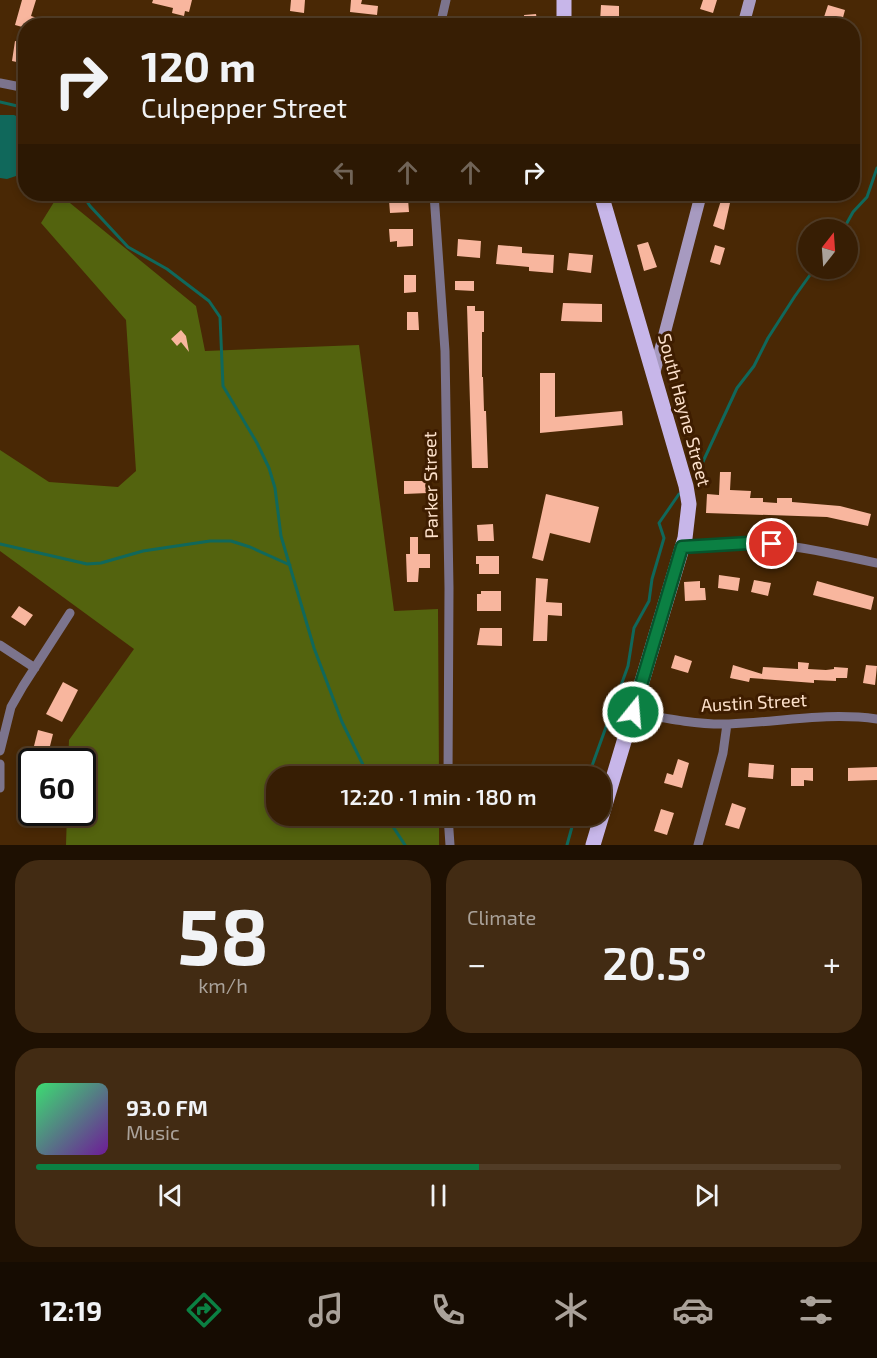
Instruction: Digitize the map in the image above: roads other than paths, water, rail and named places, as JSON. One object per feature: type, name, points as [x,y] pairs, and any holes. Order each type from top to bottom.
[{"type":"main road","points":[[564,0],[564,18]]},
{"type":"main road","name":"South Hayne Street","points":[[593,845],[682,547],[689,504],[686,486],[603,201]]},
{"type":"street","points":[[442,18],[446,0]]},
{"type":"street","points":[[745,18],[750,0]]},
{"type":"street","points":[[0,83],[18,86]]},
{"type":"street","name":"Parker Street","points":[[434,201],[445,351],[449,600],[448,766]]},
{"type":"street","points":[[654,374],[699,201]]},
{"type":"street","points":[[682,547],[772,544],[802,547],[877,563]]},
{"type":"street","points":[[0,751],[11,707],[70,614]]},
{"type":"street","points":[[0,645],[35,668]]},
{"type":"street","name":"Austin Street","points":[[633,712],[695,723],[726,724],[831,716],[877,719]]},
{"type":"street","points":[[698,845],[723,753],[726,724]]},
{"type":"street","points":[[0,764],[0,788]]},
{"type":"street","points":[[449,826],[450,845]]},
{"type":"water","points":[[0,115],[14,115],[18,117],[18,175],[7,179],[0,178]]},
{"type":"waterway","points":[[0,102],[18,106]]},
{"type":"waterway","points":[[849,219],[867,197],[877,168]]},
{"type":"waterway","points":[[87,201],[128,247],[167,269],[209,301],[220,317],[223,386],[269,468],[275,488],[281,536],[314,648],[342,722],[364,766]]},
{"type":"waterway","points":[[695,479],[737,388],[754,366],[768,338],[807,279]]},
{"type":"waterway","points":[[592,766],[628,666],[634,628],[649,601],[652,579],[664,538],[659,523],[679,494]]},
{"type":"waterway","points":[[0,544],[87,564],[101,563],[143,551],[210,541],[231,541],[290,565]]},
{"type":"waterway","points":[[393,826],[405,845]]},
{"type":"waterway","points":[[567,845],[572,826]]}]
